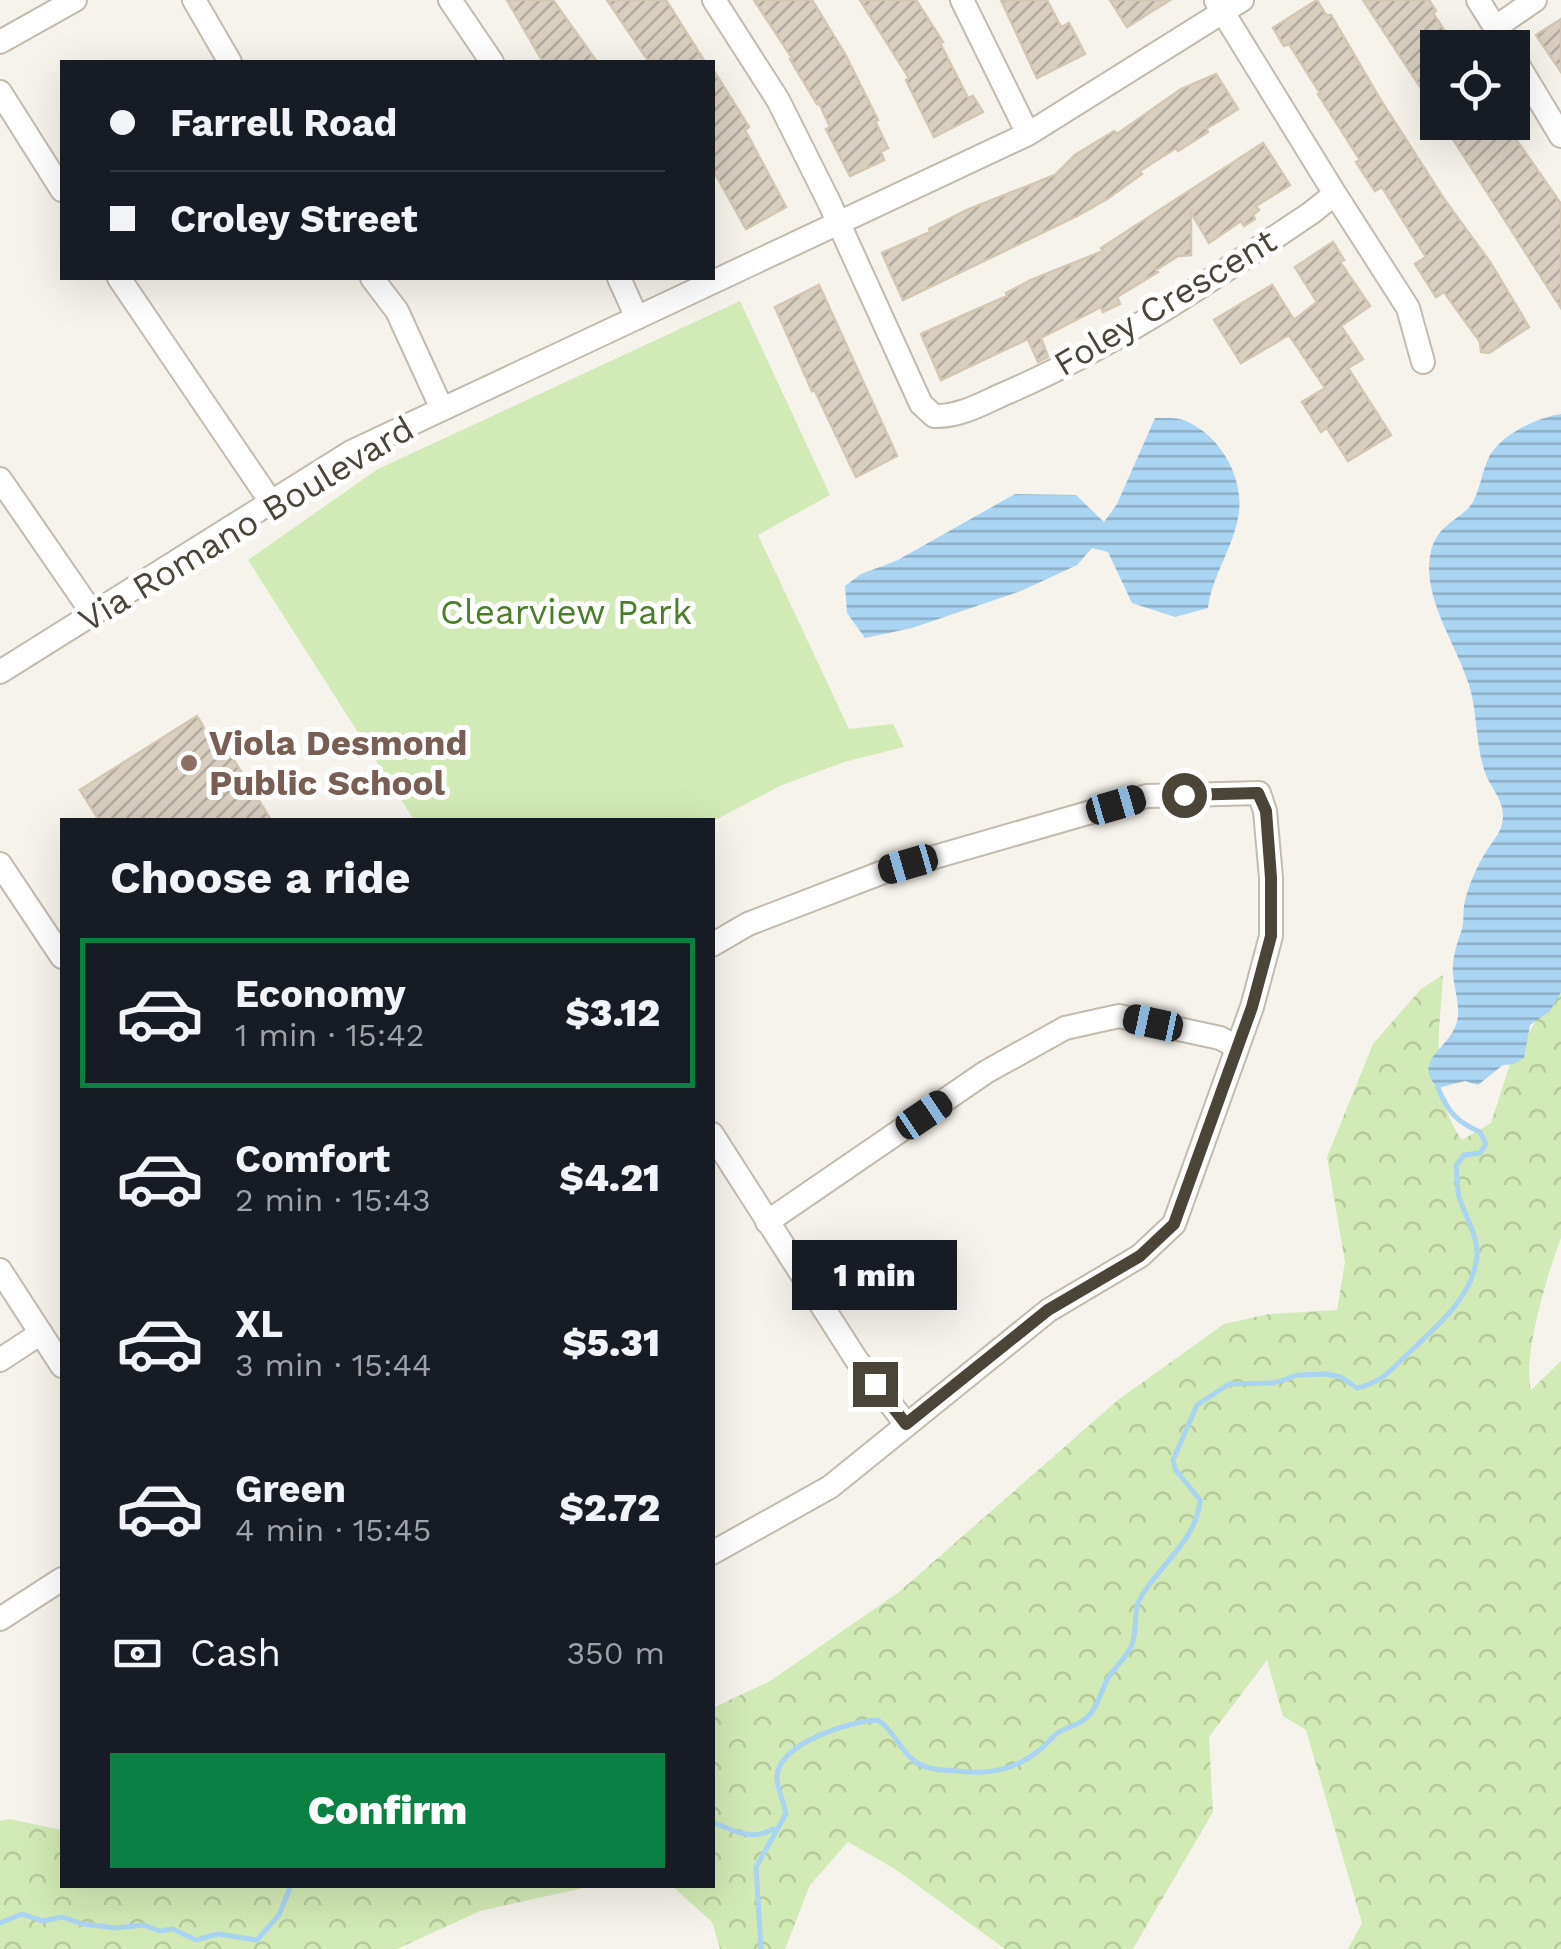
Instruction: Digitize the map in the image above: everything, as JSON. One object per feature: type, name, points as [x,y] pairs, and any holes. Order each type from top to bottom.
[{"type":"street","points":[[0,42],[75,0]]},
{"type":"street","points":[[194,0],[229,60]]},
{"type":"street","points":[[450,0],[491,60]]},
{"type":"street","name":"Foley Crescent","points":[[714,0],[761,68],[921,404],[934,416],[950,417],[1118,338],[1335,194]]},
{"type":"street","points":[[962,0],[1028,134]]},
{"type":"street","points":[[1478,0],[1497,30]]},
{"type":"street","points":[[1509,30],[1535,0]]},
{"type":"street","points":[[1227,4],[1335,194],[1408,308],[1423,362]]},
{"type":"street","name":"Via Romano Boulevard","points":[[0,672],[351,452],[1028,134],[1227,4]]},
{"type":"street","points":[[1530,85],[1561,136]]},
{"type":"street","points":[[0,92],[60,187]]},
{"type":"street","points":[[120,280],[271,502]]},
{"type":"street","points":[[374,280],[397,311],[442,409]]},
{"type":"street","points":[[621,280],[637,318]]},
{"type":"street","points":[[0,480],[92,614]]},
{"type":"street","points":[[715,942],[748,924],[886,871],[1147,796],[1258,793],[1266,811],[1271,936],[1252,1007],[1174,1224],[1140,1256],[1048,1310],[830,1487],[715,1551]]},
{"type":"street","points":[[0,864],[60,954]]},
{"type":"street","points":[[767,1222],[986,1072],[1065,1028],[1119,1016],[1220,1038],[1237,1048]]},
{"type":"street","points":[[715,1139],[856,1359],[906,1424]]},
{"type":"street","points":[[0,1270],[60,1363]]},
{"type":"street","points":[[0,1360],[41,1334]]},
{"type":"street","points":[[0,1618],[60,1579]]},
{"type":"green space","name":"Clearview Park","points":[[740,301],[830,495],[758,535],[849,729],[893,724],[904,747],[844,762],[782,785],[715,820],[413,818],[248,560],[378,469]]},
{"type":"green space","points":[[1443,975],[1440,1081],[1451,1121],[1462,1140],[1491,1123],[1510,1064],[1561,979],[1561,1238],[1538,1314],[1529,1375],[1531,1390],[1561,1361],[1561,1949],[1348,1949],[1362,1923],[1306,1730],[1283,1716],[1267,1660],[1209,1737],[1213,1812],[1133,1949],[1005,1949],[895,1869],[848,1842],[810,1885],[785,1949],[720,1949],[712,1922],[674,1888],[715,1888],[715,1707],[770,1681],[899,1592],[1118,1400],[1224,1324],[1269,1314],[1337,1310],[1345,1262],[1327,1157],[1373,1044],[1421,989]]},
{"type":"green space","points":[[9,1819],[60,1830],[60,1888],[584,1888],[480,1911],[397,1949],[0,1949],[0,1821]]},
{"type":"water","points":[[1561,414],[1561,992],[1550,1011],[1530,1025],[1524,1058],[1503,1065],[1478,1085],[1465,1081],[1438,1088],[1428,1070],[1458,1018],[1453,965],[1465,899],[1500,830],[1503,810],[1482,764],[1469,685],[1431,589],[1430,556],[1438,535],[1470,506],[1496,447],[1522,428]]},
{"type":"water","points":[[1155,418],[1186,421],[1210,437],[1228,461],[1238,489],[1238,518],[1208,608],[1175,617],[1132,603],[1108,552],[1092,548],[1077,565],[1021,591],[912,628],[865,638],[847,613],[845,586],[861,574],[896,561],[1015,494],[1076,495],[1104,522],[1117,504]]},
{"type":"building","points":[[507,0],[553,0],[596,60],[542,60]]},
{"type":"building","points":[[607,0],[666,0],[704,60],[648,60]]},
{"type":"building","points":[[754,0],[812,0],[878,120],[875,121],[888,148],[881,152],[884,160],[850,176],[826,129],[830,127],[819,103]]},
{"type":"building","points":[[860,0],[916,0],[943,42],[940,43],[968,98],[973,96],[983,112],[934,137],[906,80],[909,78]]},
{"type":"building","points":[[1001,0],[1047,0],[1061,27],[1069,23],[1085,54],[1037,78]]},
{"type":"building","points":[[1110,0],[1170,0],[1127,27]]},
{"type":"building","points":[[1317,0],[1326,15],[1331,15],[1380,99],[1529,327],[1489,353],[1481,352],[1480,342],[1444,292],[1436,297],[1415,264],[1426,257],[1382,187],[1375,191],[1320,93],[1289,44],[1284,46],[1273,28]]},
{"type":"building","points":[[1363,0],[1429,0],[1444,30],[1420,30],[1420,87]]},
{"type":"building","points":[[1561,19],[1561,72],[1536,35]]},
{"type":"building","points":[[715,73],[749,127],[745,130],[786,207],[746,229],[715,173]]},
{"type":"building","points":[[1216,74],[1238,109],[1206,129],[1208,132],[1140,171],[1142,174],[1107,199],[1077,216],[903,300],[882,253],[967,210],[1055,175],[1075,155],[1114,131],[1117,134],[1181,89]]},
{"type":"building","points":[[1454,140],[1517,140],[1561,204],[1561,308]]},
{"type":"building","points":[[1263,143],[1290,185],[1256,206],[1259,210],[1253,215],[1255,219],[1244,226],[1241,221],[1209,243],[1191,212],[1191,255],[1178,256],[1156,270],[1117,297],[1120,304],[1103,312],[1101,307],[1041,338],[1048,357],[1038,362],[1028,339],[941,380],[921,334],[1007,296],[1006,293],[1031,280],[1103,251],[1101,248]]},
{"type":"building","points":[[1333,242],[1344,260],[1340,262],[1370,306],[1341,326],[1363,359],[1348,368],[1391,435],[1348,461],[1327,428],[1321,432],[1302,402],[1325,388],[1289,335],[1241,363],[1214,320],[1272,285],[1294,320],[1317,302],[1295,267]]},
{"type":"building","points":[[819,285],[897,456],[856,477],[775,307]]},
{"type":"building","points":[[197,716],[210,738],[217,733],[270,818],[98,818],[80,790]]},
{"type":"waterway","points":[[761,1949],[756,1867],[786,1814],[777,1775],[790,1753],[834,1729],[878,1720],[913,1760],[932,1769],[992,1771],[1032,1755],[1094,1709],[1108,1678],[1131,1647],[1142,1595],[1192,1527],[1200,1500],[1175,1469],[1173,1460],[1197,1405],[1229,1384],[1274,1383],[1298,1375],[1326,1374],[1341,1377],[1357,1388],[1366,1386],[1388,1373],[1454,1308],[1469,1284],[1477,1256],[1459,1197],[1456,1166],[1464,1155],[1480,1153],[1486,1144],[1480,1132],[1454,1115],[1438,1088]]},
{"type":"waterway","points":[[715,1823],[750,1835],[773,1829]]},
{"type":"waterway","points":[[0,1923],[22,1914],[43,1921],[62,1917],[116,1928],[143,1925],[160,1931],[173,1929],[196,1940],[218,1934],[257,1940],[279,1915],[290,1888]]},
{"type":"place","name":"Viola Desmond Public School","points":[[189,763]]},
{"type":"route","points":[[875,1384],[906,1424],[1048,1310],[1140,1256],[1174,1224],[1252,1007],[1271,936],[1266,811],[1258,793],[1184,795]]}]
